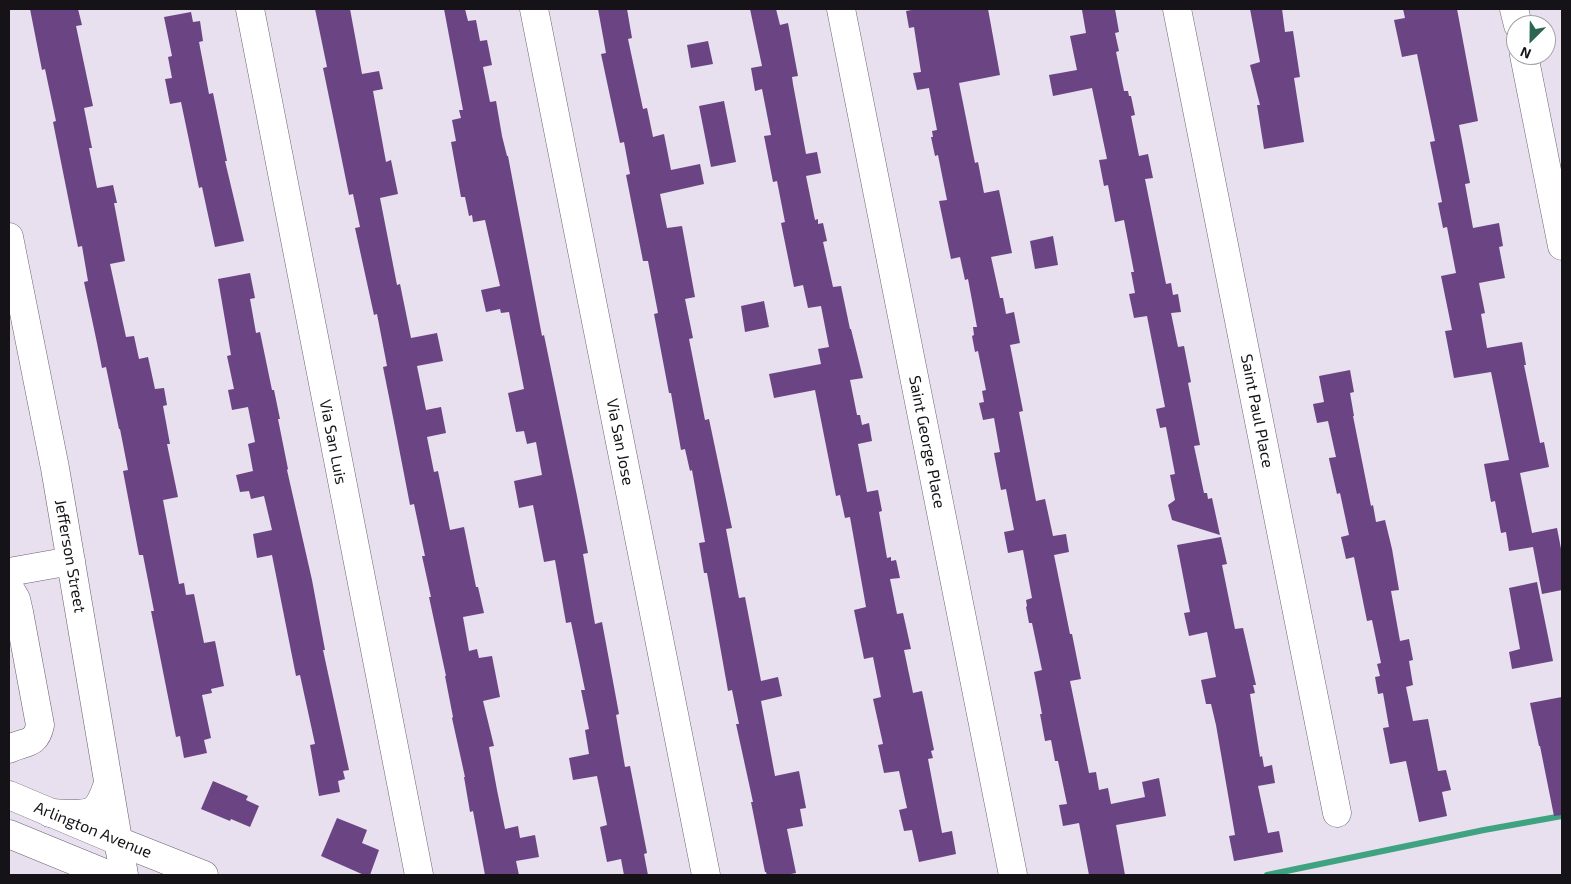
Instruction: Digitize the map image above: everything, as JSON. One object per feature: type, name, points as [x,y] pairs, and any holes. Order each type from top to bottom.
[{"type":"street","name":"Via San Luis","points":[[250,9],[418,875]]},
{"type":"street","name":"Via San Jose","points":[[534,9],[706,875]]},
{"type":"street","name":"Saint George Place","points":[[841,9],[1013,875]]},
{"type":"street","name":"Saint Paul Place","points":[[1178,9],[1336,813]]},
{"type":"street","points":[[1526,65],[1562,246]]},
{"type":"street","name":"Jefferson Street","points":[[9,237],[19,337],[55,468],[124,875]]},
{"type":"street","points":[[9,572],[70,561]]},
{"type":"street","points":[[9,586],[16,599],[40,725],[36,737],[30,742],[9,749]]},
{"type":"street","points":[[50,813],[86,813],[96,809],[108,784]]},
{"type":"street","name":"Arlington Avenue","points":[[9,795],[204,875]]},
{"type":"street","points":[[9,834],[109,875]]},
{"type":"building","points":[[30,9],[78,9],[82,25],[76,26],[93,106],[84,108],[92,148],[89,148],[97,188],[113,185],[117,203],[114,203],[125,261],[110,264],[126,337],[134,336],[139,359],[148,357],[155,389],[164,388],[167,405],[163,406],[170,444],[167,444],[178,497],[163,500],[179,584],[184,583],[186,595],[194,594],[204,643],[215,641],[224,686],[211,689],[212,693],[202,695],[211,738],[204,740],[207,753],[184,758],[180,736],[176,737],[151,611],[154,611],[143,555],[139,555],[123,471],[128,470],[120,429],[106,367],[102,368],[84,282],[88,281],[82,246],[78,247],[53,122],[56,121],[45,69],[42,70]]},
{"type":"building","points":[[315,9],[350,9],[362,74],[379,71],[383,89],[373,91],[386,162],[391,160],[398,194],[380,198],[397,285],[400,284],[411,338],[437,333],[443,361],[417,366],[426,410],[441,407],[446,433],[427,437],[434,472],[438,471],[450,530],[464,527],[476,587],[478,587],[484,613],[463,617],[469,651],[477,649],[479,658],[492,656],[500,697],[483,701],[494,746],[489,747],[497,790],[505,829],[518,826],[520,838],[535,835],[539,857],[516,861],[519,875],[485,875],[473,811],[470,812],[446,676],[429,597],[431,597],[422,556],[425,556],[414,504],[410,505],[383,367],[387,366],[377,314],[374,315],[355,228],[360,227],[353,194],[349,195],[323,68],[327,67]]},
{"type":"building","points":[[444,9],[465,9],[468,21],[476,20],[480,41],[487,40],[492,65],[483,67],[490,102],[496,101],[502,136],[508,156],[542,336],[544,335],[588,553],[583,554],[595,624],[602,622],[619,714],[616,715],[625,767],[630,766],[647,853],[644,854],[648,875],[624,875],[621,859],[607,862],[600,827],[607,825],[597,776],[573,780],[569,758],[589,754],[585,730],[589,729],[581,690],[585,690],[571,622],[566,623],[555,560],[544,562],[533,505],[519,508],[514,481],[542,475],[536,442],[527,444],[524,431],[516,432],[508,393],[524,389],[509,312],[501,313],[500,309],[486,312],[481,290],[500,286],[485,220],[473,222],[472,215],[469,216],[465,197],[461,197],[451,142],[456,141],[452,120],[461,118],[459,110],[463,110]]},
{"type":"building","points":[[598,9],[627,9],[632,38],[628,39],[643,109],[647,108],[653,137],[664,134],[671,170],[700,164],[704,184],[660,194],[667,228],[682,226],[695,297],[685,299],[693,338],[689,339],[705,420],[709,419],[732,528],[726,529],[739,598],[745,597],[761,681],[778,677],[782,696],[761,701],[775,776],[799,771],[806,808],[800,809],[803,826],[787,829],[796,873],[767,875],[765,872],[751,802],[753,802],[736,724],[739,724],[732,690],[728,691],[707,573],[704,573],[699,543],[705,542],[692,470],[690,471],[685,449],[681,450],[654,314],[658,313],[648,261],[643,261],[626,175],[630,174],[624,142],[620,143],[601,54],[606,53]]},
{"type":"building","points":[[750,9],[776,9],[780,25],[788,23],[798,76],[792,77],[806,154],[817,152],[821,173],[806,176],[815,220],[818,219],[818,224],[823,223],[827,241],[823,242],[833,287],[841,286],[863,378],[850,380],[857,415],[860,415],[862,425],[869,423],[872,441],[858,444],[867,492],[878,490],[882,511],[879,512],[887,558],[891,557],[891,561],[896,560],[900,578],[890,579],[897,614],[903,613],[911,649],[904,650],[913,693],[922,691],[934,750],[931,751],[933,758],[928,759],[942,833],[952,831],[956,854],[919,862],[912,830],[904,831],[899,810],[907,808],[899,771],[884,773],[878,745],[883,744],[873,699],[881,697],[873,657],[864,659],[854,610],[866,607],[850,517],[845,518],[840,495],[836,496],[815,390],[774,398],[769,374],[821,364],[818,349],[829,347],[821,306],[808,308],[803,285],[794,287],[781,223],[785,222],[777,181],[773,182],[764,136],[771,135],[762,89],[755,91],[751,68],[762,66]]},
{"type":"building","points":[[917,9],[988,9],[1000,75],[959,83],[975,163],[978,162],[984,193],[999,190],[1012,253],[991,257],[1000,298],[1003,298],[1006,314],[1014,312],[1020,343],[1010,345],[1023,411],[1019,412],[1036,501],[1045,499],[1053,536],[1066,534],[1069,552],[1054,555],[1081,679],[1070,681],[1089,773],[1096,772],[1099,790],[1108,788],[1111,804],[1145,797],[1142,782],[1159,778],[1166,816],[1116,825],[1125,875],[1089,875],[1079,823],[1063,826],[1059,805],[1067,804],[1058,761],[1055,761],[1051,740],[1045,741],[1040,714],[1042,714],[1034,672],[1042,670],[1032,623],[1029,623],[1026,607],[1026,600],[1032,598],[1023,550],[1008,553],[1004,532],[1014,530],[1006,489],[1001,490],[994,453],[1000,452],[994,418],[983,420],[979,403],[984,402],[982,391],[986,390],[978,351],[975,352],[972,336],[974,335],[973,327],[977,327],[968,279],[965,280],[960,257],[951,259],[939,201],[947,200],[938,155],[935,156],[931,137],[933,137],[932,131],[937,130],[929,88],[917,90],[913,73],[921,72],[914,27],[909,28],[906,11]]},
{"type":"building","points":[[1115,9],[1119,32],[1115,33],[1119,51],[1116,52],[1124,91],[1128,91],[1129,96],[1131,96],[1135,115],[1131,116],[1139,156],[1148,154],[1153,178],[1145,179],[1166,284],[1171,283],[1173,295],[1178,294],[1181,312],[1171,313],[1178,347],[1184,346],[1191,382],[1188,383],[1200,445],[1194,446],[1204,493],[1207,493],[1208,499],[1212,498],[1220,535],[1172,520],[1168,505],[1175,500],[1170,475],[1175,474],[1166,427],[1160,428],[1156,409],[1165,407],[1147,316],[1134,318],[1129,294],[1135,293],[1131,272],[1134,272],[1124,220],[1115,222],[1108,185],[1104,186],[1099,160],[1107,159],[1092,88],[1053,96],[1049,75],[1077,70],[1070,36],[1086,33],[1082,10]]},
{"type":"building","points":[[1250,9],[1282,9],[1285,32],[1293,31],[1300,77],[1294,78],[1304,142],[1264,149],[1257,105],[1260,105],[1250,65],[1260,62]]},
{"type":"building","points":[[1403,9],[1457,9],[1478,121],[1459,125],[1470,183],[1465,184],[1473,228],[1499,223],[1503,246],[1499,247],[1505,278],[1479,283],[1485,313],[1481,314],[1487,348],[1522,342],[1526,365],[1524,365],[1540,443],[1544,442],[1549,467],[1520,473],[1532,533],[1557,528],[1562,554],[1562,590],[1542,594],[1533,547],[1509,551],[1506,532],[1501,533],[1495,501],[1491,502],[1484,464],[1509,460],[1491,372],[1454,378],[1445,331],[1452,330],[1441,276],[1456,273],[1447,227],[1443,228],[1438,203],[1442,202],[1430,142],[1435,141],[1417,54],[1402,57],[1394,20],[1405,18]]},
{"type":"building","points":[[191,12],[193,22],[200,21],[203,41],[199,42],[209,94],[213,93],[227,161],[225,161],[244,241],[215,247],[202,187],[199,188],[181,102],[170,104],[165,79],[172,78],[168,57],[172,56],[164,17]]},
{"type":"building","points":[[708,41],[713,64],[691,68],[687,45]]},
{"type":"building","points":[[724,101],[736,162],[711,167],[699,106]]},
{"type":"building","points":[[1053,236],[1058,265],[1035,269],[1030,241]]},
{"type":"building","points":[[250,273],[255,298],[250,299],[256,333],[260,332],[272,390],[274,390],[287,470],[312,580],[325,650],[323,650],[349,770],[343,771],[345,779],[338,781],[340,792],[319,796],[310,745],[315,744],[300,675],[296,676],[272,555],[257,558],[253,534],[272,530],[264,496],[251,499],[249,491],[240,492],[236,475],[253,471],[248,444],[255,442],[248,407],[232,410],[228,390],[234,389],[227,356],[231,355],[218,279]]},
{"type":"building","points":[[764,301],[769,327],[745,332],[741,306]]},
{"type":"building","points":[[1350,370],[1354,392],[1350,393],[1353,416],[1371,506],[1373,505],[1376,522],[1385,520],[1392,549],[1399,590],[1391,591],[1400,641],[1409,639],[1413,660],[1409,661],[1413,685],[1406,687],[1413,721],[1428,719],[1438,771],[1446,770],[1451,790],[1442,792],[1447,816],[1419,822],[1406,761],[1390,764],[1383,728],[1389,727],[1383,693],[1378,694],[1375,677],[1380,676],[1377,664],[1381,663],[1372,620],[1367,621],[1354,557],[1346,559],[1341,537],[1349,535],[1340,493],[1337,494],[1329,459],[1336,457],[1328,421],[1317,423],[1313,404],[1324,402],[1319,376]]},
{"type":"building","points":[[1221,537],[1227,564],[1222,565],[1235,629],[1243,628],[1256,685],[1253,685],[1255,693],[1250,694],[1260,757],[1262,756],[1264,767],[1272,765],[1275,783],[1258,786],[1268,833],[1279,831],[1283,852],[1234,861],[1229,836],[1235,835],[1216,725],[1211,704],[1206,704],[1201,680],[1216,677],[1207,632],[1189,636],[1184,613],[1190,612],[1177,545]]},
{"type":"building","points":[[1537,582],[1553,661],[1512,669],[1509,652],[1520,649],[1509,588]]},
{"type":"building","points":[[1562,697],[1562,815],[1554,816],[1530,703]]},
{"type":"building","points":[[213,781],[248,796],[246,800],[259,806],[250,827],[201,809]]},
{"type":"building","points":[[337,818],[367,830],[362,843],[379,850],[370,875],[364,875],[321,856]]},
{"type":"waterway","points":[[1267,875],[1484,830],[1562,816]]}]
